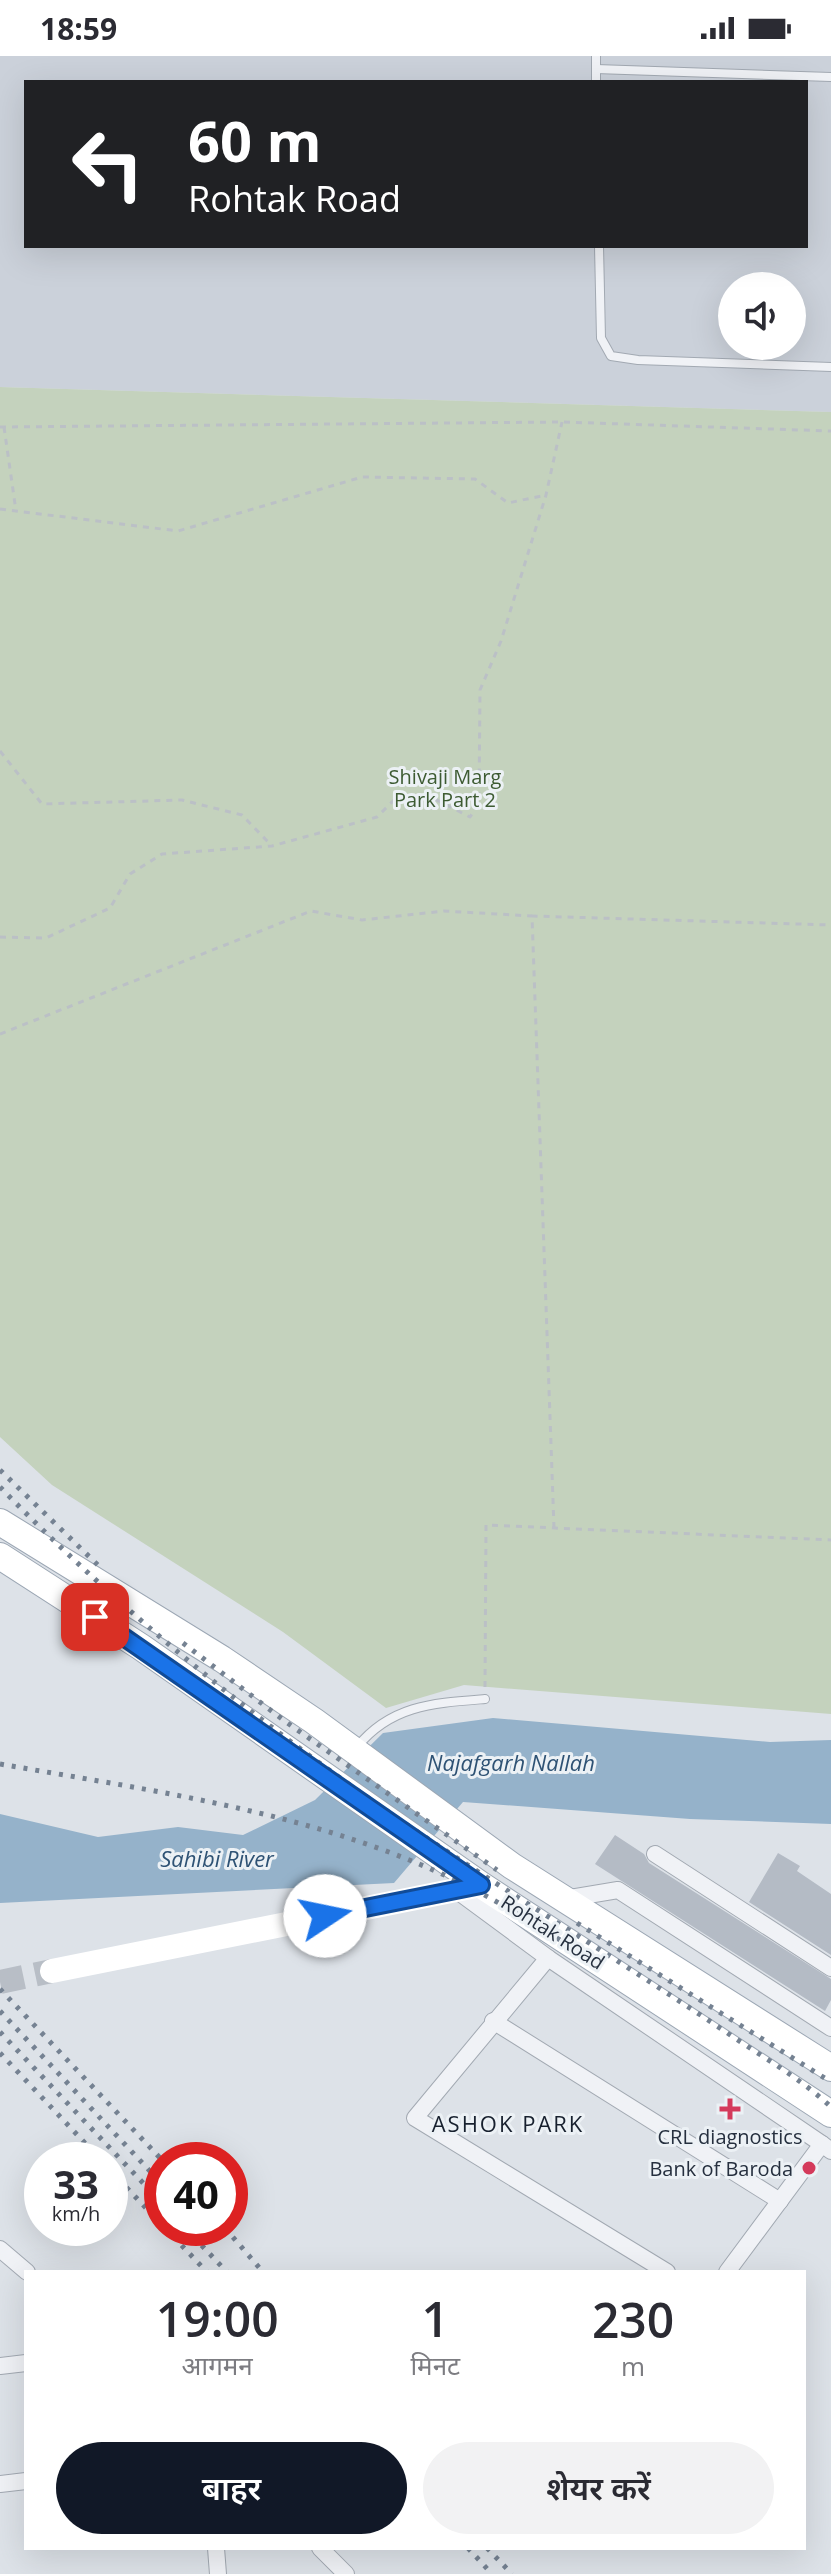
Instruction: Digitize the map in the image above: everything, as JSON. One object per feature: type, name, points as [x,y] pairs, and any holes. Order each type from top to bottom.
[{"type":"main road","name":"Rohtak Road","points":[[4,1523],[222,1659],[458,1828],[831,2068]]},
{"type":"main road","name":"Rohtak Road","points":[[0,1556],[141,1647],[432,1850],[469,1888],[831,2114]]},
{"type":"street","points":[[655,1854],[831,1968]]},
{"type":"street","points":[[52,1971],[469,1888],[548,1958],[826,2148],[780,2201],[728,2270]]},
{"type":"street","points":[[564,1899],[618,1890],[831,2028]]},
{"type":"street","points":[[548,1958],[415,2118],[664,2270]]},
{"type":"street","points":[[493,2021],[780,2201]]},
{"type":"street","points":[[0,2249],[25,2270]]},
{"type":"street","points":[[0,2366],[24,2363]]},
{"type":"street","points":[[0,2484],[24,2481]]},
{"type":"street","points":[[216,2550],[218,2574]]},
{"type":"street","points":[[322,2550],[346,2574]]},
{"type":"lane","points":[[596,56],[596,80]]},
{"type":"lane","points":[[596,69],[831,77]]},
{"type":"lane","points":[[599,248],[601,338],[611,356],[638,360],[831,367]]},
{"type":"lane","points":[[354,1751],[375,1725],[428,1704],[485,1699]]},
{"type":"path","points":[[0,937],[46,938],[110,908],[130,874],[162,854],[272,846],[377,817],[394,800],[427,795],[470,817],[479,803],[480,690],[501,641],[546,495],[562,422]]},
{"type":"path","points":[[16,511],[2,427],[562,422],[831,431]]},
{"type":"path","points":[[0,509],[178,531],[362,477],[475,479],[508,503],[546,495]]},
{"type":"path","points":[[0,751],[42,804],[182,800],[242,815],[272,846]]},
{"type":"path","points":[[0,1034],[311,911],[362,920],[444,911],[831,925]]},
{"type":"path","points":[[532,916],[554,1528]]},
{"type":"path","points":[[485,1699],[486,1525],[831,1540]]},
{"type":"shaded area","points":[[0,56],[831,56],[831,412],[0,387]]},
{"type":"green space","name":"Shivaji Marg Park Part 2","points":[[0,387],[831,412],[831,1714],[464,1685],[386,1708],[283,1632],[52,1485],[0,1437]]},
{"type":"water","points":[[493,1718],[770,1742],[831,1740],[831,1824],[690,1819],[463,1802],[394,1883],[0,1903],[0,1814],[98,1837],[178,1827],[243,1835],[315,1800],[383,1733]]},
{"type":"building","points":[[615,1835],[644,1854],[649,1863],[831,1979],[831,2000],[825,2011],[595,1864]]},
{"type":"building","points":[[778,1853],[800,1866],[797,1871],[831,1894],[831,1955],[749,1902]]},
{"type":"tunnel","points":[[0,1982],[52,1971]]},
{"type":"railway","points":[[0,1470],[103,1570]]},
{"type":"railway","points":[[0,1487],[110,1593],[226,1692],[286,1738],[410,1827],[661,1989],[806,2086],[831,2107]]},
{"type":"railway","points":[[183,1643],[286,1722],[497,1870]]},
{"type":"railway","points":[[0,1764],[225,1805],[336,1834],[389,1852],[462,1883],[595,1962]]},
{"type":"railway","points":[[577,1923],[831,2082]]},
{"type":"railway","points":[[0,1989],[145,2142]]},
{"type":"railway","points":[[0,2011],[144,2165]]},
{"type":"railway","points":[[0,2032],[144,2184]]},
{"type":"railway","points":[[0,2053],[84,2142]]},
{"type":"railway","points":[[128,2189],[144,2206]]},
{"type":"railway","points":[[182,2246],[205,2270]]},
{"type":"railway","points":[[202,2246],[225,2270]]},
{"type":"railway","points":[[241,2246],[261,2270]]},
{"type":"railway","points":[[470,2550],[492,2574]]},
{"type":"railway","points":[[489,2550],[512,2574]]},
{"type":"place","name":"CRL diagnostics","points":[[730,2109]]},
{"type":"place","name":"Bank of Baroda","points":[[809,2168]]},
{"type":"district","name":"ASHOK PARK","points":[[508,2123]]},
{"type":"route","points":[[95,1617],[481,1885],[325,1916]]},
{"type":"water label","name":"Najafgarh Nallah","points":[[511,1762]]},
{"type":"water label","name":"Sahibi River","points":[[217,1858]]}]
